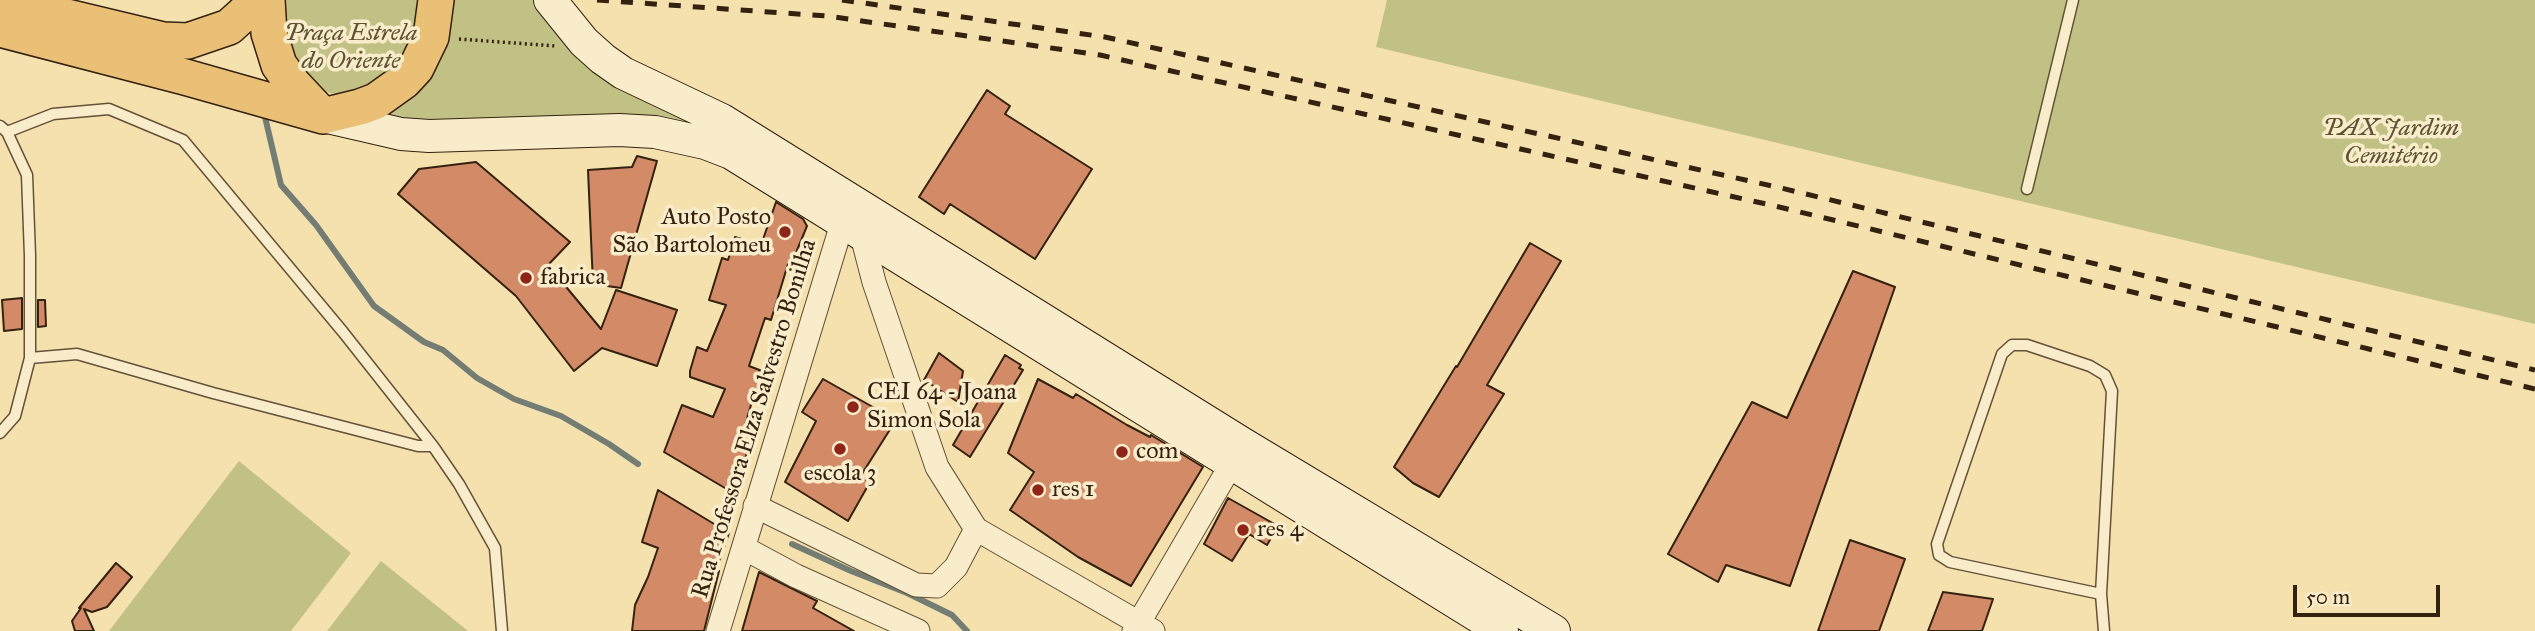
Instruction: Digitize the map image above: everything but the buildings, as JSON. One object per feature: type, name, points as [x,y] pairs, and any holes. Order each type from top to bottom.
[{"type":"main road","points":[[0,1],[163,40],[188,41],[229,27],[259,0]]},
{"type":"main road","points":[[267,0],[269,33],[279,65],[323,117]]},
{"type":"main road","points":[[323,117],[360,107],[391,92],[416,68],[431,37],[436,0]]},
{"type":"main road","points":[[550,0],[584,42],[623,73],[722,120],[853,219]]},
{"type":"main road","points":[[0,29],[184,76],[323,117],[401,134],[429,136],[619,130],[655,132],[705,143],[731,153],[853,219],[1502,631]]},
{"type":"main road","points":[[1234,461],[1554,631]]},
{"type":"street","name":"Rua Professora Elza Salvestro Bonilha","points":[[718,631],[755,506],[853,219]]},
{"type":"street","points":[[853,219],[937,467],[976,529],[1142,628],[1234,461]]},
{"type":"street","points":[[755,506],[916,585],[937,586],[956,567],[976,529]]},
{"type":"street","points":[[744,548],[796,576],[918,631]]},
{"type":"lane","points":[[2027,188],[2073,0]]},
{"type":"lane","points":[[0,433],[15,416],[30,358],[27,175],[3,129],[53,114],[109,108],[184,140],[343,332],[433,446],[459,484],[495,548],[502,631]]},
{"type":"lane","points":[[2101,594],[1950,562],[1939,555],[1937,544],[2002,354],[2012,345],[2027,345],[2090,366],[2105,375],[2112,391],[2101,594],[2104,631]]},
{"type":"lane","points":[[30,358],[77,355],[418,446],[433,446]]},
{"type":"path","points":[[431,37],[576,47],[584,42]]},
{"type":"green space","name":"Praça Estrela do Oriente","points":[[278,0],[426,0],[425,24],[390,81],[339,95],[321,91],[299,71],[277,6]]},
{"type":"green space","points":[[448,0],[540,0],[716,128],[456,125],[375,115]]},
{"type":"green space","name":"PAX Jardim Cemitério","points":[[1387,0],[2535,0],[2535,324],[1376,47]]},
{"type":"green space","points":[[239,461],[351,553],[291,631],[109,631]]},
{"type":"green space","points":[[381,561],[468,631],[327,631]]},
{"type":"waterway","points":[[265,117],[281,185],[316,225],[374,306],[424,342],[443,350],[477,378],[514,399],[561,416],[638,464]]},
{"type":"waterway","points":[[792,544],[952,615],[967,631]]},
{"type":"railway","points":[[597,0],[827,16],[1100,55],[1775,206],[2535,389]]},
{"type":"railway","points":[[842,0],[1105,37],[1781,188],[2535,370]]},
{"type":"place","name":"Auto Posto São Bartolomeu","points":[[785,232]]},
{"type":"place","name":"fabrica","points":[[526,278]]},
{"type":"place","name":"CEI 64 - Joana Simon Sola","points":[[853,407]]},
{"type":"place","name":"escola 3","points":[[840,449]]},
{"type":"place","name":"com","points":[[1122,452]]},
{"type":"place","name":"res 1","points":[[1038,490]]},
{"type":"place","name":"res 4","points":[[1243,530]]}]
